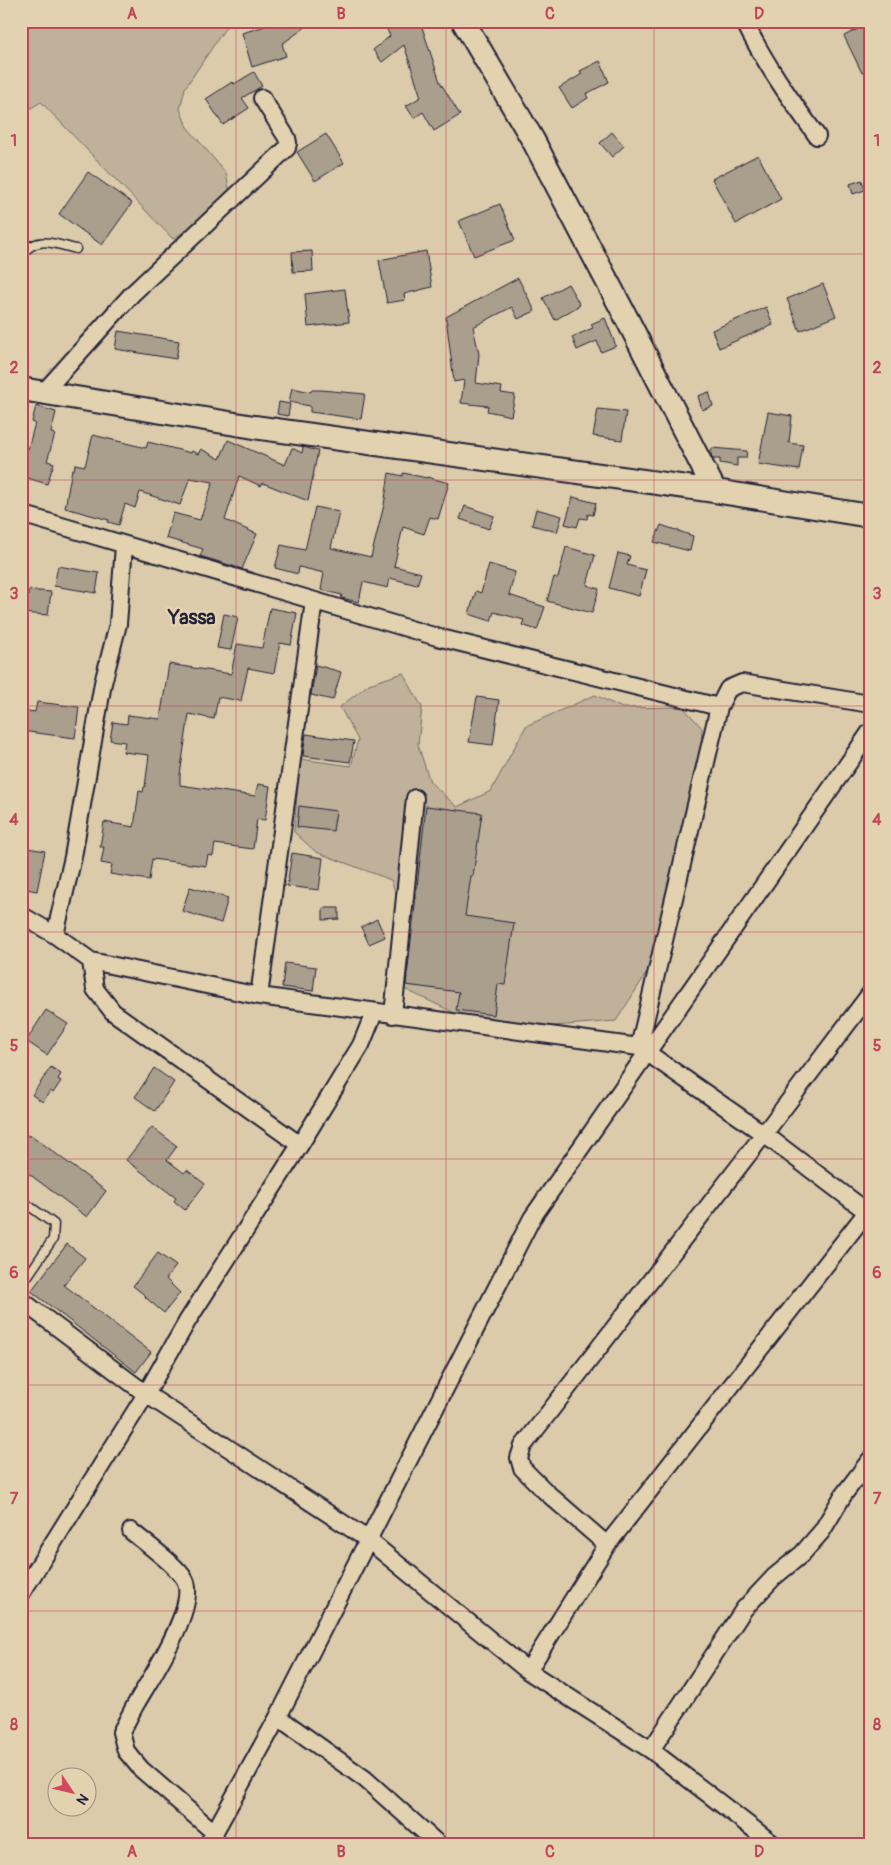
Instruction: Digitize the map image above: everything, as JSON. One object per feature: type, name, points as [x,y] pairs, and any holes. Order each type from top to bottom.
[{"type":"main road","points":[[463,21],[533,140],[715,491]]},
{"type":"main road","points":[[21,388],[254,427],[715,491],[870,516]]},
{"type":"street","points":[[744,21],[756,47],[817,136]]},
{"type":"street","points":[[43,393],[132,294],[286,148],[287,138],[262,98]]},
{"type":"street","points":[[21,514],[437,637],[719,707]]},
{"type":"street","points":[[55,935],[74,857],[103,683],[118,624],[124,546]]},
{"type":"street","points":[[259,996],[314,601]]},
{"type":"street","points":[[644,1050],[719,707],[728,689],[742,684],[870,704]]},
{"type":"street","points":[[131,1531],[169,1563],[185,1580],[187,1604],[163,1660],[121,1732],[126,1751],[141,1769],[212,1838],[278,1717],[367,1538],[532,1218],[644,1050],[870,732]]},
{"type":"street","points":[[393,1015],[415,798]]},
{"type":"street","points":[[21,915],[55,935],[91,961],[259,996],[644,1050],[764,1134],[869,1211],[607,1546],[528,1671]]},
{"type":"street","points":[[91,961],[95,989],[113,1012],[300,1144]]},
{"type":"street","points":[[607,1546],[522,1468],[520,1458],[523,1446],[870,994]]},
{"type":"street","points":[[21,1594],[146,1394],[188,1320],[361,1045],[374,1013]]},
{"type":"street","points":[[21,1300],[146,1394],[367,1538],[528,1671],[651,1750],[772,1844]]},
{"type":"street","points":[[651,1750],[744,1609],[774,1577],[802,1554],[822,1531],[844,1494],[870,1460]]},
{"type":"street","points":[[278,1717],[365,1779],[438,1844]]},
{"type":"lane","points":[[21,256],[30,245],[44,241],[76,250]]},
{"type":"lane","points":[[21,1200],[54,1224],[54,1239],[21,1286]]},
{"type":"shaded area","points":[[21,21],[230,21],[185,88],[180,109],[187,127],[226,173],[230,193],[202,220],[173,239],[41,102],[21,114]]},
{"type":"shaded area","points":[[403,673],[422,707],[418,745],[430,782],[457,807],[491,791],[526,726],[595,695],[622,708],[683,707],[702,728],[700,775],[657,957],[616,1021],[541,1027],[457,1014],[398,986],[403,914],[391,880],[316,852],[294,832],[300,759],[351,766],[358,740],[340,707],[369,684]]},
{"type":"building","points":[[282,21],[314,21],[282,44],[286,56],[252,67],[242,33]]},
{"type":"building","points":[[383,21],[420,21],[440,82],[460,115],[434,131],[423,112],[414,118],[406,106],[421,97],[404,45],[382,62],[373,50],[390,36]]},
{"type":"building","points":[[870,23],[870,69],[862,73],[844,36]]},
{"type":"building","points":[[600,61],[609,82],[586,94],[588,98],[572,108],[559,88],[582,74],[580,71]]},
{"type":"building","points":[[254,72],[262,86],[242,98],[249,108],[223,125],[206,99],[232,82],[234,84]]},
{"type":"building","points":[[612,132],[624,146],[612,157],[600,143]]},
{"type":"building","points":[[326,134],[344,163],[315,181],[297,152]]},
{"type":"building","points":[[758,155],[781,199],[736,224],[712,179]]},
{"type":"building","points":[[88,172],[132,203],[102,245],[59,214]]},
{"type":"building","points":[[862,180],[865,190],[853,194],[850,184]]},
{"type":"building","points":[[500,204],[515,240],[474,256],[459,221]]},
{"type":"building","points":[[312,251],[313,271],[293,272],[292,252]]},
{"type":"building","points":[[426,251],[432,287],[404,294],[405,300],[387,303],[379,260]]},
{"type":"building","points":[[518,278],[535,311],[518,319],[512,307],[473,327],[479,354],[476,383],[502,387],[501,393],[515,395],[511,416],[487,411],[488,406],[461,403],[464,380],[454,382],[446,317]]},
{"type":"building","points":[[568,284],[580,305],[555,320],[543,298]]},
{"type":"building","points":[[823,284],[836,316],[800,331],[787,299]]},
{"type":"building","points":[[345,289],[349,322],[308,327],[305,294]]},
{"type":"building","points":[[766,307],[773,325],[719,348],[712,330]]},
{"type":"building","points":[[605,318],[616,346],[601,352],[597,341],[577,350],[572,337],[593,328],[591,324]]},
{"type":"building","points":[[118,331],[179,341],[176,359],[115,349]]},
{"type":"building","points":[[292,388],[311,392],[311,390],[321,390],[365,394],[361,419],[310,412],[310,406],[289,402]]},
{"type":"building","points":[[709,392],[713,406],[702,410],[698,396]]},
{"type":"building","points":[[279,402],[290,404],[288,416],[277,414]]},
{"type":"building","points":[[36,406],[56,412],[51,433],[55,434],[47,461],[54,463],[47,484],[21,476],[21,446],[28,449],[35,423],[32,422]]},
{"type":"building","points":[[598,409],[626,412],[622,440],[593,436]]},
{"type":"building","points":[[768,412],[792,416],[789,443],[803,445],[799,470],[758,464]]},
{"type":"building","points":[[93,435],[146,448],[148,442],[191,453],[192,451],[198,454],[201,449],[220,459],[228,440],[285,465],[292,448],[302,453],[303,447],[318,451],[308,501],[263,483],[261,486],[239,476],[225,520],[257,534],[242,569],[200,556],[203,549],[166,538],[173,513],[200,520],[213,482],[190,478],[180,505],[140,492],[135,508],[125,504],[119,525],[108,522],[109,520],[65,508],[72,469],[74,470],[75,464],[85,466]]},
{"type":"building","points":[[712,448],[747,451],[746,458],[737,458],[737,466],[720,463],[720,459],[713,459],[711,455]]},
{"type":"building","points":[[389,473],[403,476],[403,473],[427,477],[449,483],[438,519],[430,517],[424,534],[403,527],[394,566],[421,573],[417,585],[390,578],[388,588],[363,582],[359,602],[341,598],[342,595],[321,590],[324,573],[299,567],[298,574],[275,568],[281,545],[305,550],[315,507],[339,512],[331,548],[371,557],[384,505]]},
{"type":"building","points":[[573,497],[596,503],[593,515],[588,514],[587,519],[580,518],[577,527],[565,524]]},
{"type":"building","points":[[465,506],[494,516],[489,529],[460,519]]},
{"type":"building","points":[[536,509],[562,516],[557,532],[532,525]]},
{"type":"building","points":[[661,525],[693,536],[690,551],[654,542]]},
{"type":"building","points":[[566,547],[595,555],[587,585],[599,589],[592,613],[547,601],[554,577],[558,578]]},
{"type":"building","points":[[618,553],[630,556],[627,565],[646,570],[639,596],[609,588]]},
{"type":"building","points":[[489,564],[515,572],[509,595],[545,607],[537,630],[522,625],[524,620],[494,612],[491,621],[469,614],[476,591],[481,593]]},
{"type":"building","points":[[58,566],[99,573],[96,593],[54,586]]},
{"type":"building","points":[[28,590],[51,592],[48,615],[21,613],[21,596],[28,596]]},
{"type":"building","points":[[270,608],[297,613],[291,645],[280,643],[274,673],[248,668],[241,701],[218,697],[214,719],[189,714],[180,775],[180,785],[255,796],[258,784],[270,786],[265,820],[257,819],[253,849],[215,844],[213,856],[208,855],[206,866],[152,859],[149,880],[110,874],[112,865],[101,863],[104,847],[100,847],[104,822],[134,827],[139,791],[143,792],[145,787],[149,755],[123,752],[125,742],[110,740],[113,722],[127,724],[128,715],[160,719],[169,664],[231,674],[237,644],[262,648]]},
{"type":"building","points":[[224,614],[238,617],[231,650],[217,648]]},
{"type":"building","points":[[316,665],[341,672],[333,700],[311,695]]},
{"type":"building","points":[[477,697],[499,700],[493,745],[469,742]]},
{"type":"building","points":[[37,702],[79,707],[75,738],[21,731],[21,710],[35,712]]},
{"type":"building","points":[[306,734],[354,741],[350,762],[303,756]]},
{"type":"building","points":[[299,806],[336,811],[333,831],[297,827]]},
{"type":"building","points":[[426,806],[482,813],[465,916],[514,923],[505,985],[498,984],[494,1015],[456,1010],[459,992],[406,985]]},
{"type":"building","points":[[21,847],[45,851],[37,891],[21,888]]},
{"type":"building","points":[[292,853],[323,858],[319,890],[287,886]]},
{"type":"building","points":[[190,887],[228,898],[221,923],[182,911]]},
{"type":"building","points":[[323,908],[339,908],[339,919],[323,920]]},
{"type":"building","points":[[377,919],[385,937],[369,944],[361,927]]},
{"type":"building","points":[[285,963],[316,967],[313,991],[282,987]]},
{"type":"building","points":[[46,1010],[68,1024],[47,1055],[26,1041]]},
{"type":"building","points":[[51,1067],[61,1074],[58,1079],[61,1081],[53,1093],[50,1091],[43,1102],[32,1095]]},
{"type":"building","points":[[154,1068],[174,1082],[155,1111],[135,1097]]},
{"type":"building","points":[[152,1127],[177,1146],[167,1160],[184,1173],[187,1170],[205,1184],[185,1210],[174,1201],[176,1198],[126,1160]]},
{"type":"building","points":[[21,1131],[30,1137],[31,1135],[106,1191],[87,1217],[21,1168]]},
{"type":"building","points":[[67,1244],[85,1258],[64,1285],[151,1352],[136,1372],[31,1291]]},
{"type":"building","points":[[158,1253],[176,1266],[166,1279],[180,1293],[164,1313],[133,1286]]},
{"type":"district","name":"Yassa","points":[[192,617]]}]
